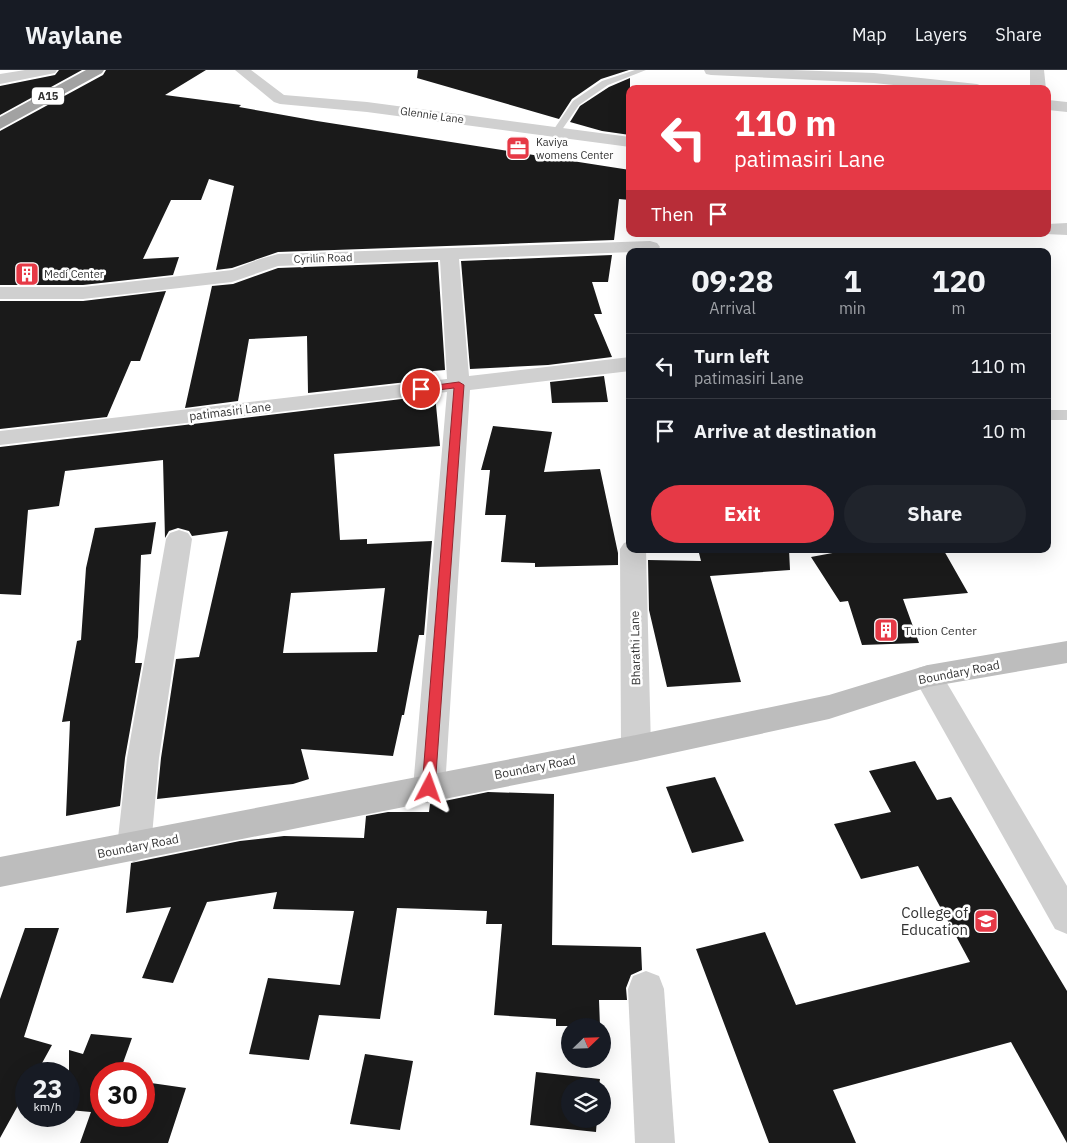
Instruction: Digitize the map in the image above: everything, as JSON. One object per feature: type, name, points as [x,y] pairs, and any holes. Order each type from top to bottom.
[{"type":"highway","name":"A15","points":[[0,109],[72,70]]},
{"type":"highway","name":"A15","points":[[0,124],[97,70]]},
{"type":"main road","name":"Boundary Road","points":[[0,872],[636,748],[829,707],[928,676],[1067,652]]},
{"type":"street","points":[[0,78],[50,70]]},
{"type":"street","name":"Glennie Lane","points":[[242,70],[280,99],[367,107],[626,141]]},
{"type":"street","points":[[705,85],[711,70],[874,78],[940,85]]},
{"type":"street","points":[[1038,70],[1038,85]]},
{"type":"street","points":[[1051,105],[1067,106]]},
{"type":"street","points":[[1051,229],[1067,228]]},
{"type":"street","name":"Cyrilin Road","points":[[0,293],[83,293],[223,277],[243,274],[271,261],[278,260],[650,244]]},
{"type":"street","points":[[429,788],[459,385],[449,253]]},
{"type":"street","name":"patimasiri Lane","points":[[0,438],[626,364]]},
{"type":"street","points":[[1051,415],[1067,415]]},
{"type":"street","points":[[134,846],[143,758],[178,538]]},
{"type":"street","name":"Bharathi Lane","points":[[633,553],[636,748]]},
{"type":"street","points":[[928,676],[1067,918]]},
{"type":"street","points":[[646,989],[655,1143]]},
{"type":"lane","points":[[556,132],[576,103],[605,83],[642,70]]},
{"type":"building","points":[[59,70],[82,70],[0,115],[0,86],[55,75]]},
{"type":"building","points":[[106,70],[206,70],[165,95],[241,105],[239,107],[317,121],[626,169],[626,200],[619,199],[614,240],[278,252],[232,268],[216,270],[234,186],[209,179],[201,200],[171,200],[143,259],[179,257],[173,275],[83,285],[0,285],[0,131],[103,75]]},
{"type":"building","points":[[418,70],[629,70],[601,79],[572,99],[559,119],[417,78]]},
{"type":"building","points":[[630,78],[630,85],[626,85],[626,134],[602,131],[570,122],[580,106],[609,87]]},
{"type":"building","points":[[612,255],[608,282],[592,282],[602,314],[594,314],[612,357],[548,365],[470,369],[461,261]]},
{"type":"building","points":[[438,262],[445,370],[433,371],[434,379],[308,393],[307,336],[249,339],[238,401],[185,408],[212,286],[233,284],[278,268]]},
{"type":"building","points":[[166,291],[140,361],[131,361],[107,417],[0,429],[0,301],[83,301]]},
{"type":"building","points":[[604,376],[608,402],[552,403],[550,382]]},
{"type":"building","points":[[435,395],[440,446],[334,454],[340,540],[367,539],[367,544],[432,541],[424,635],[419,635],[404,715],[402,715],[393,756],[301,749],[309,779],[293,784],[157,799],[161,758],[176,659],[199,657],[228,531],[192,536],[189,531],[178,528],[169,531],[165,538],[163,460],[65,471],[59,506],[28,510],[21,595],[0,594],[0,447]],"holes":[[[385,588],[377,652],[283,653],[291,593]]]},
{"type":"building","points":[[493,426],[552,432],[544,472],[600,469],[618,553],[618,565],[535,567],[535,563],[501,562],[506,515],[485,515],[490,470],[481,470]]},
{"type":"building","points":[[156,522],[151,554],[141,555],[138,637],[135,663],[142,663],[125,758],[120,806],[66,816],[70,721],[62,722],[77,641],[81,640],[86,568],[95,528]]},
{"type":"building","points":[[699,553],[789,553],[790,570],[710,576],[741,682],[667,687],[649,610],[648,560],[701,561]]},
{"type":"building","points":[[832,553],[945,553],[968,593],[903,599],[919,643],[862,645],[848,601],[840,602],[811,557]]},
{"type":"building","name":"College of Education","points":[[915,761],[937,800],[951,797],[1067,991],[1067,1143],[1011,1042],[833,1090],[856,1143],[769,1143],[696,949],[765,932],[796,1005],[970,962],[918,866],[861,879],[834,824],[891,812],[869,771]]},
{"type":"building","points":[[715,777],[744,841],[692,853],[666,787]]},
{"type":"building","points":[[488,792],[554,794],[552,945],[641,947],[642,970],[631,975],[626,988],[627,1000],[599,1000],[600,1018],[561,1018],[561,1026],[556,1026],[556,1019],[494,1015],[502,924],[486,924],[487,911],[397,908],[380,1019],[319,1015],[309,1060],[249,1054],[268,978],[340,985],[354,911],[273,909],[277,892],[207,902],[173,983],[142,978],[171,907],[126,913],[131,863],[240,841],[284,836],[364,838],[366,816],[388,812],[429,812],[430,804]]},
{"type":"building","points":[[25,928],[59,928],[24,1037],[52,1045],[43,1062],[15,1062],[15,1111],[0,1138],[0,999]]},
{"type":"building","points":[[91,1034],[132,1038],[123,1062],[90,1062],[90,1112],[80,1111],[80,1062],[69,1062],[69,1050],[83,1054]]},
{"type":"building","points":[[365,1054],[413,1061],[400,1130],[350,1124]]},
{"type":"building","points":[[536,1072],[591,1078],[561,1078],[561,1128],[596,1128],[596,1132],[530,1125]]},
{"type":"building","points":[[155,1084],[186,1088],[168,1143],[80,1143],[90,1115],[90,1127],[155,1127]]},
{"type":"place","name":"Kaviya womens Center","points":[[518,148]]},
{"type":"place","name":"Medi Center","points":[[27,274]]},
{"type":"place","name":"Tution Center","points":[[886,630]]},
{"type":"place","name":"College of Education","points":[[986,921]]},
{"type":"route","points":[[421,389],[459,385],[429,788]]}]
